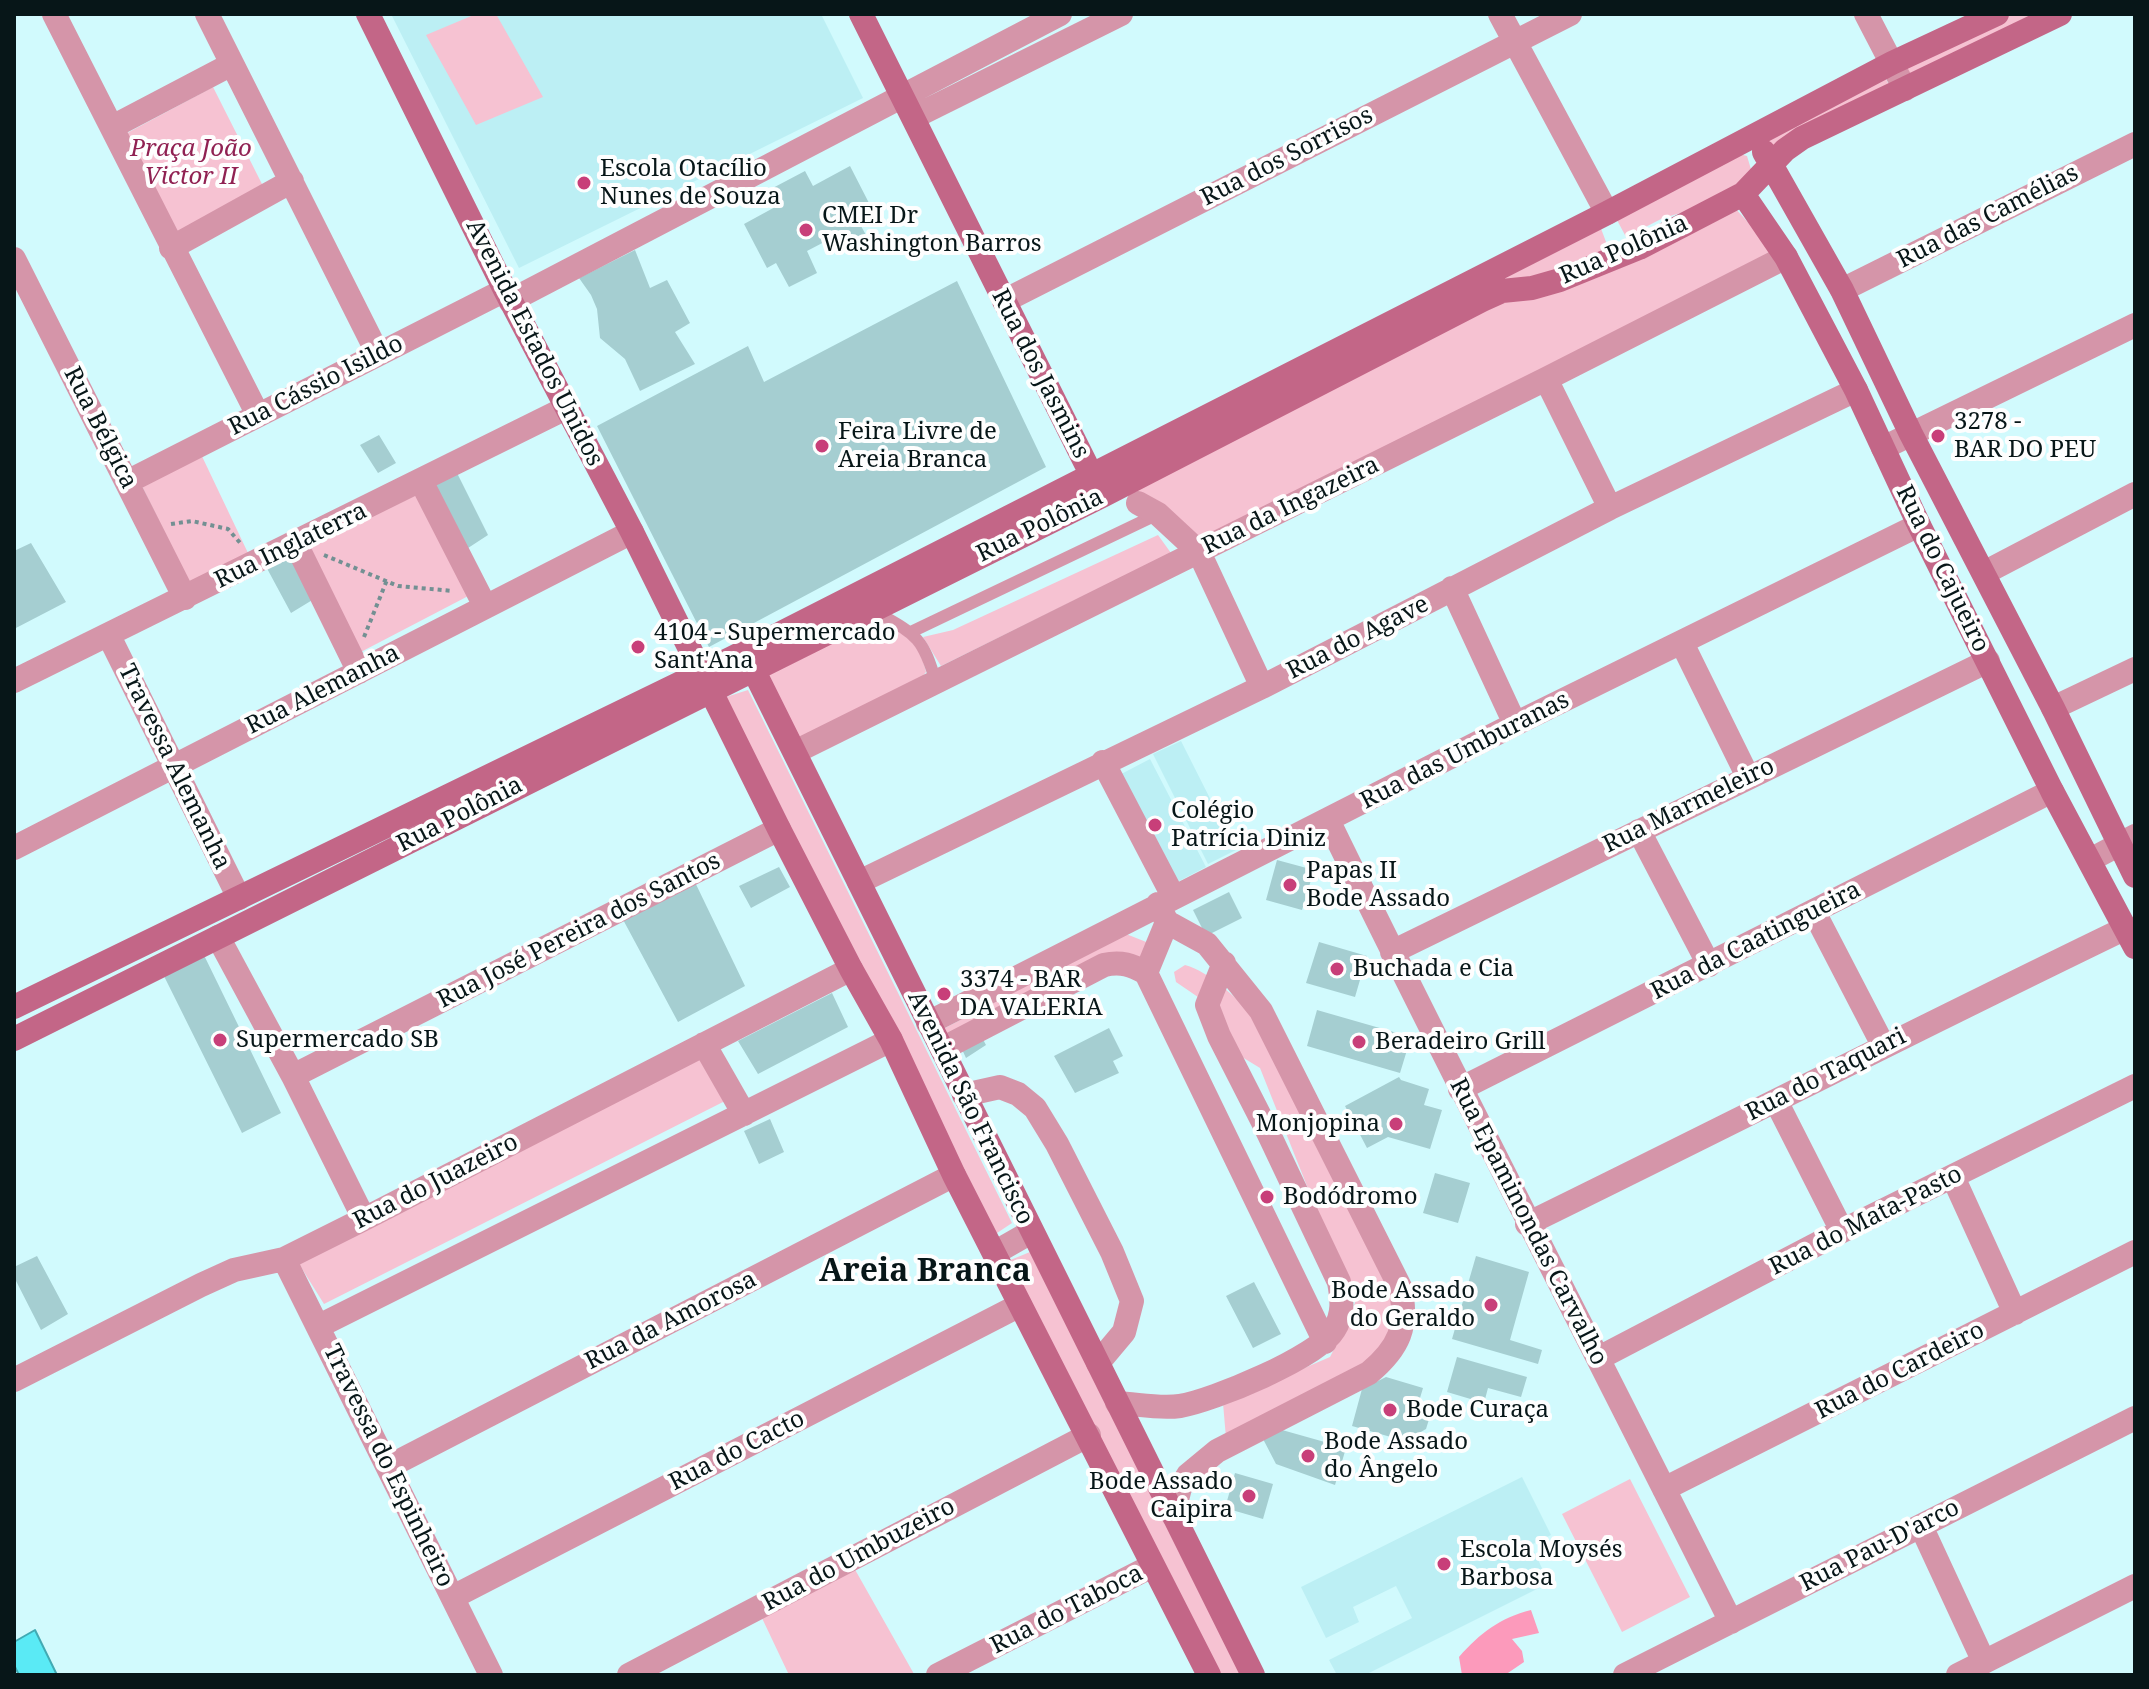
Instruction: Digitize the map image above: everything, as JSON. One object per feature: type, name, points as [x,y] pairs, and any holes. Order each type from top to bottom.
[{"type":"street","points":[[54,14],[258,415]]},
{"type":"street","points":[[207,14],[378,354]]},
{"type":"street","name":"Avenida Estados Unidos","points":[[368,14],[507,295],[632,532],[705,681]]},
{"type":"street","name":"Rua dos Jasmins","points":[[861,14],[1096,486]]},
{"type":"street","name":"Rua Cássio Isildo","points":[[127,482],[378,354],[507,295],[1060,14]]},
{"type":"street","points":[[914,117],[1121,14]]},
{"type":"street","points":[[1500,14],[1607,213],[1617,241],[1639,248]]},
{"type":"street","name":"Rua dos Sorrisos","points":[[1004,301],[1570,14]]},
{"type":"street","points":[[1866,14],[1905,89]]},
{"type":"street","name":"Rua Polônia","points":[[743,663],[872,610],[1096,486],[1741,142],[1892,63],[1997,14]]},
{"type":"street","name":"Rua Polônia","points":[[14,1007],[239,898],[743,663],[1096,486],[1482,300],[1502,291],[1532,288],[1560,280],[1639,248],[1743,194],[1802,138],[2060,14]]},
{"type":"street","points":[[112,127],[232,64]]},
{"type":"street","points":[[1741,142],[1758,146],[1772,164]]},
{"type":"street","name":"Rua das Camélias","points":[[1842,290],[2135,144]]},
{"type":"street","name":"Rua do Cajueiro","points":[[1772,164],[1842,290],[1911,434],[2053,708],[2127,840],[2135,876]]},
{"type":"street","points":[[171,248],[292,181]]},
{"type":"street","name":"Rua do Cajueiro","points":[[1743,194],[1786,257],[1856,390],[1919,525],[2052,791],[2130,937]]},
{"type":"street","name":"Rua da Ingazeira","points":[[795,752],[1786,257]]},
{"type":"street","name":"Rua Bélgica","points":[[17,273],[185,598]]},
{"type":"street","points":[[1883,448],[2135,325]]},
{"type":"street","points":[[1546,379],[1610,508]]},
{"type":"street","name":"Rua do Agave","points":[[859,882],[1262,687],[1610,508],[1856,390]]},
{"type":"street","name":"Rua Inglaterra","points":[[14,681],[254,564],[304,547],[421,481],[566,408]]},
{"type":"street","points":[[421,481],[482,599]]},
{"type":"street","points":[[1984,573],[2135,494]]},
{"type":"street","points":[[1148,509],[1199,552],[1262,687]]},
{"type":"street","name":"Rua das Umburanas","points":[[928,1023],[1166,908],[1515,724],[1919,525]]},
{"type":"street","name":"Rua Alemanha","points":[[14,848],[359,672],[482,599],[632,532]]},
{"type":"street","points":[[304,547],[359,672]]},
{"type":"street","points":[[1452,588],[1515,724]]},
{"type":"street","name":"Travessa Alemanha","points":[[109,636],[239,898]]},
{"type":"street","points":[[1682,643],[1748,777]]},
{"type":"street","name":"Rua Marmeleiro","points":[[1392,952],[1988,661]]},
{"type":"street","name":"Avenida São Francisco","points":[[743,663],[795,752],[1253,1675]]},
{"type":"street","points":[[2053,708],[2135,669]]},
{"type":"street","name":"Rua Polônia","points":[[14,1039],[218,937],[705,681]]},
{"type":"street","name":"Avenida São Francisco","points":[[705,681],[851,969],[891,1040],[954,1175],[996,1252],[1020,1305],[1209,1675]]},
{"type":"street","points":[[1103,762],[1166,908],[1207,944],[1261,1011],[1400,1287],[1404,1320],[1388,1357],[1369,1373],[1217,1451],[1199,1465],[1180,1488],[1173,1515]]},
{"type":"street","name":"Rua da Caatingueira","points":[[1460,1089],[2052,791]]},
{"type":"street","name":"Rua Epaminondas Carvalho","points":[[1328,820],[1527,1224],[1599,1358],[1731,1622]]},
{"type":"street","name":"Rua José Pereira dos Santos","points":[[293,1076],[779,829]]},
{"type":"street","points":[[1639,831],[1709,965]]},
{"type":"street","points":[[2090,860],[2127,840]]},
{"type":"street","points":[[1146,973],[1166,908]]},
{"type":"street","points":[[1814,912],[1883,1045]]},
{"type":"street","points":[[218,937],[293,1076],[364,1219]]},
{"type":"street","name":"Rua do Taquari","points":[[1527,1224],[1883,1045],[2130,937]]},
{"type":"street","points":[[1117,1403],[1163,1407],[1208,1399],[1304,1356],[1325,1342],[1340,1317],[1339,1282],[1207,1005],[1224,963]]},
{"type":"street","points":[[942,1049],[1104,965],[1131,965],[1146,973],[1325,1342]]},
{"type":"street","name":"Rua do Juazeiro","points":[[14,1380],[234,1270],[284,1259],[851,969]]},
{"type":"street","points":[[319,1326],[891,1040]]},
{"type":"street","points":[[704,1044],[744,1114]]},
{"type":"street","name":"Rua do Mata-Pasto","points":[[1599,1358],[1842,1231],[2135,1086]]},
{"type":"street","points":[[964,1095],[1000,1087],[1018,1094],[1035,1108],[1057,1144],[1112,1252],[1132,1301],[1124,1332],[1098,1363]]},
{"type":"street","points":[[1776,1101],[1842,1231]]},
{"type":"street","name":"Rua da Amorosa","points":[[388,1467],[954,1175]]},
{"type":"street","points":[[1953,1177],[2015,1313]]},
{"type":"street","points":[[996,1252],[1031,1232]]},
{"type":"street","name":"Rua do Cardeiro","points":[[1664,1489],[2135,1252]]},
{"type":"street","name":"Travessa do Espinheiro","points":[[284,1259],[491,1675]]},
{"type":"street","name":"Rua do Cacto","points":[[453,1597],[1020,1305]]},
{"type":"street","name":"Rua Pau-D'arco","points":[[1625,1675],[2135,1418]]},
{"type":"street","name":"Rua do Umbuzeiro","points":[[629,1675],[1089,1435]]},
{"type":"street","points":[[1921,1526],[1984,1662]]},
{"type":"street","name":"Rua do Taboca","points":[[938,1675],[1152,1566]]},
{"type":"street","points":[[1958,1675],[2135,1586]]},
{"type":"lane","points":[[911,632],[1148,509]]},
{"type":"lane","points":[[872,610],[911,632],[928,655],[936,683]]},
{"type":"path","points":[[152,533],[170,525],[192,521],[228,529],[254,564]]},
{"type":"path","points":[[304,547],[413,589],[482,599]]},
{"type":"path","points":[[362,642],[387,580]]},
{"type":"shaded area","name":"Escola Otacílio Nunes de Souza","points":[[391,14],[821,14],[863,98],[519,268]]},
{"type":"shaded area","points":[[1181,741],[1236,850],[1208,864],[1153,754]]},
{"type":"shaded area","name":"Colégio Patrícia Diniz","points":[[1150,759],[1206,867],[1160,891],[1104,783]]},
{"type":"shaded area","name":"Escola Moysés Barbosa","points":[[1522,1477],[1551,1535],[1531,1545],[1549,1583],[1365,1675],[1337,1675],[1329,1660],[1412,1618],[1396,1586],[1353,1607],[1359,1622],[1326,1638],[1301,1587]]},
{"type":"shaded area","points":[[1531,1610],[1539,1633],[1512,1639],[1522,1651],[1524,1662],[1505,1675],[1462,1675],[1459,1657],[1475,1641],[1500,1622]]},
{"type":"green space","points":[[476,14],[496,14],[543,97],[476,125],[426,35]]},
{"type":"green space","points":[[2006,14],[2050,14],[1907,81],[1899,66]]},
{"type":"green space","points":[[1885,77],[1891,89],[1771,152],[1758,142]]},
{"type":"green space","name":"Praça João Victor II","points":[[213,87],[263,186],[169,236],[116,139]]},
{"type":"green space","points":[[1732,152],[1747,156],[1753,176],[1695,209],[1663,218],[1626,237],[1617,220]]},
{"type":"green space","points":[[1734,207],[1777,254],[1201,543],[1124,493],[1503,294]]},
{"type":"green space","points":[[1600,226],[1611,255],[1260,394]]},
{"type":"green space","points":[[199,450],[248,553],[189,582],[139,480]]},
{"type":"green space","points":[[420,487],[474,593],[357,654],[300,546]]},
{"type":"green space","points":[[1158,535],[1171,553],[941,666],[923,637],[953,630]]},
{"type":"green space","points":[[872,617],[907,637],[919,651],[926,672],[917,683],[800,739],[766,669]]},
{"type":"green space","points":[[748,690],[1012,1223],[994,1235],[726,697]]},
{"type":"green space","points":[[1126,934],[1164,949],[1159,971],[1110,955],[948,1039],[943,1029]]},
{"type":"green space","points":[[1185,965],[1213,979],[1255,1015],[1388,1284],[1374,1287],[1394,1294],[1395,1300],[1392,1331],[1375,1354],[1337,1381],[1226,1438],[1223,1403],[1330,1357],[1351,1316],[1358,1292],[1368,1287],[1354,1289],[1313,1201],[1260,1068],[1242,1057],[1214,1008],[1176,982],[1174,972]]},
{"type":"green space","points":[[700,1052],[725,1101],[324,1304],[294,1256]]},
{"type":"green space","points":[[1030,1252],[1241,1675],[1217,1675],[1008,1261]]},
{"type":"green space","points":[[1630,1479],[1690,1597],[1622,1632],[1562,1514]]},
{"type":"green space","points":[[853,1566],[914,1674],[789,1675],[761,1616]]},
{"type":"water","points":[[35,1630],[57,1675],[19,1675],[14,1665],[14,1642]]},
{"type":"building","name":"CMEI Dr Washington Barros","points":[[850,166],[870,205],[854,213],[867,237],[837,253],[830,239],[807,251],[817,273],[789,287],[776,263],[767,268],[744,224],[777,206],[769,190],[805,171],[813,186]]},
{"type":"building","points":[[635,250],[650,288],[667,280],[690,323],[675,332],[695,364],[640,391],[625,359],[600,338],[597,309],[579,278]]},
{"type":"building","name":"Feira Livre de Areia Branca","points":[[957,281],[1046,467],[709,647],[597,426],[748,346],[764,382]]},
{"type":"building","points":[[379,435],[396,463],[378,473],[360,445]]},
{"type":"building","points":[[456,471],[488,535],[465,550],[434,482]]},
{"type":"building","points":[[31,543],[66,602],[14,629],[14,551]]},
{"type":"building","points":[[289,547],[314,599],[291,613],[263,561]]},
{"type":"building","name":"Papas II Bode Assado","points":[[1277,860],[1314,870],[1302,910],[1266,900]]},
{"type":"building","points":[[779,867],[790,887],[751,908],[739,886]]},
{"type":"building","points":[[692,876],[745,986],[678,1022],[620,914]]},
{"type":"building","points":[[1229,892],[1242,918],[1206,936],[1193,910]]},
{"type":"building","name":"Buchada e Cia","points":[[1319,942],[1367,956],[1355,997],[1306,983]]},
{"type":"building","name":"Supermercado SB","points":[[200,947],[281,1113],[242,1133],[159,966]]},
{"type":"building","points":[[832,993],[848,1027],[758,1074],[738,1041]]},
{"type":"building","name":"Beradeiro Grill","points":[[1317,1010],[1411,1037],[1400,1073],[1307,1046]]},
{"type":"building","points":[[1109,1028],[1123,1056],[1113,1061],[1119,1073],[1075,1093],[1054,1056]]},
{"type":"building","points":[[979,1032],[986,1045],[966,1058],[959,1043]]},
{"type":"building","name":"Monjopina","points":[[1399,1077],[1429,1089],[1424,1105],[1442,1110],[1430,1149],[1388,1137],[1367,1148],[1345,1106]]},
{"type":"building","points":[[770,1119],[784,1152],[759,1164],[744,1131]]},
{"type":"building","points":[[1435,1173],[1470,1183],[1458,1223],[1423,1213]]},
{"type":"building","points":[[37,1256],[68,1314],[41,1330],[14,1277],[14,1267]]},
{"type":"building","name":"Bode Assado do Geraldo","points":[[1476,1256],[1529,1272],[1510,1340],[1542,1350],[1538,1364],[1452,1339]]},
{"type":"building","points":[[1254,1282],[1281,1334],[1253,1348],[1226,1296]]},
{"type":"building","points":[[1457,1357],[1527,1377],[1521,1397],[1488,1388],[1484,1403],[1447,1392]]},
{"type":"building","name":"Bode Curaça","points":[[1386,1377],[1423,1388],[1417,1408],[1431,1413],[1426,1429],[1405,1441],[1352,1426],[1362,1389]]},
{"type":"building","name":"Bode Assado do Ângelo","points":[[1275,1428],[1346,1448],[1335,1485],[1276,1464],[1262,1437]]},
{"type":"building","name":"Bode Assado Caipira","points":[[1235,1473],[1273,1484],[1263,1519],[1225,1508]]},
{"type":"place","name":"Escola Otacílio Nunes de Souza","points":[[584,183]]},
{"type":"place","name":"CMEI Dr Washington Barros","points":[[806,230]]},
{"type":"place","name":"3278 - BAR DO PEU","points":[[1938,436]]},
{"type":"place","name":"Feira Livre de Areia Branca","points":[[822,446]]},
{"type":"place","name":"4104 - Supermercado Sant'Ana","points":[[638,647]]},
{"type":"place","name":"Colégio Patrícia Diniz","points":[[1155,825]]},
{"type":"place","name":"Papas II Bode Assado","points":[[1290,885]]},
{"type":"place","name":"Buchada e Cia","points":[[1337,969]]},
{"type":"place","name":"3374 - BAR DA VALERIA","points":[[944,994]]},
{"type":"place","name":"Supermercado SB","points":[[220,1040]]},
{"type":"place","name":"Beradeiro Grill","points":[[1359,1042]]},
{"type":"place","name":"Monjopina","points":[[1396,1124]]},
{"type":"place","name":"Bodódromo","points":[[1267,1197]]},
{"type":"place","name":"Bode Assado do Geraldo","points":[[1491,1305]]},
{"type":"place","name":"Bode Curaça","points":[[1390,1410]]},
{"type":"place","name":"Bode Assado do Ângelo","points":[[1308,1456]]},
{"type":"place","name":"Bode Assado Caipira","points":[[1249,1496]]},
{"type":"place","name":"Escola Moysés Barbosa","points":[[1444,1564]]},
{"type":"district","name":"Areia Branca","points":[[925,1272]]}]
